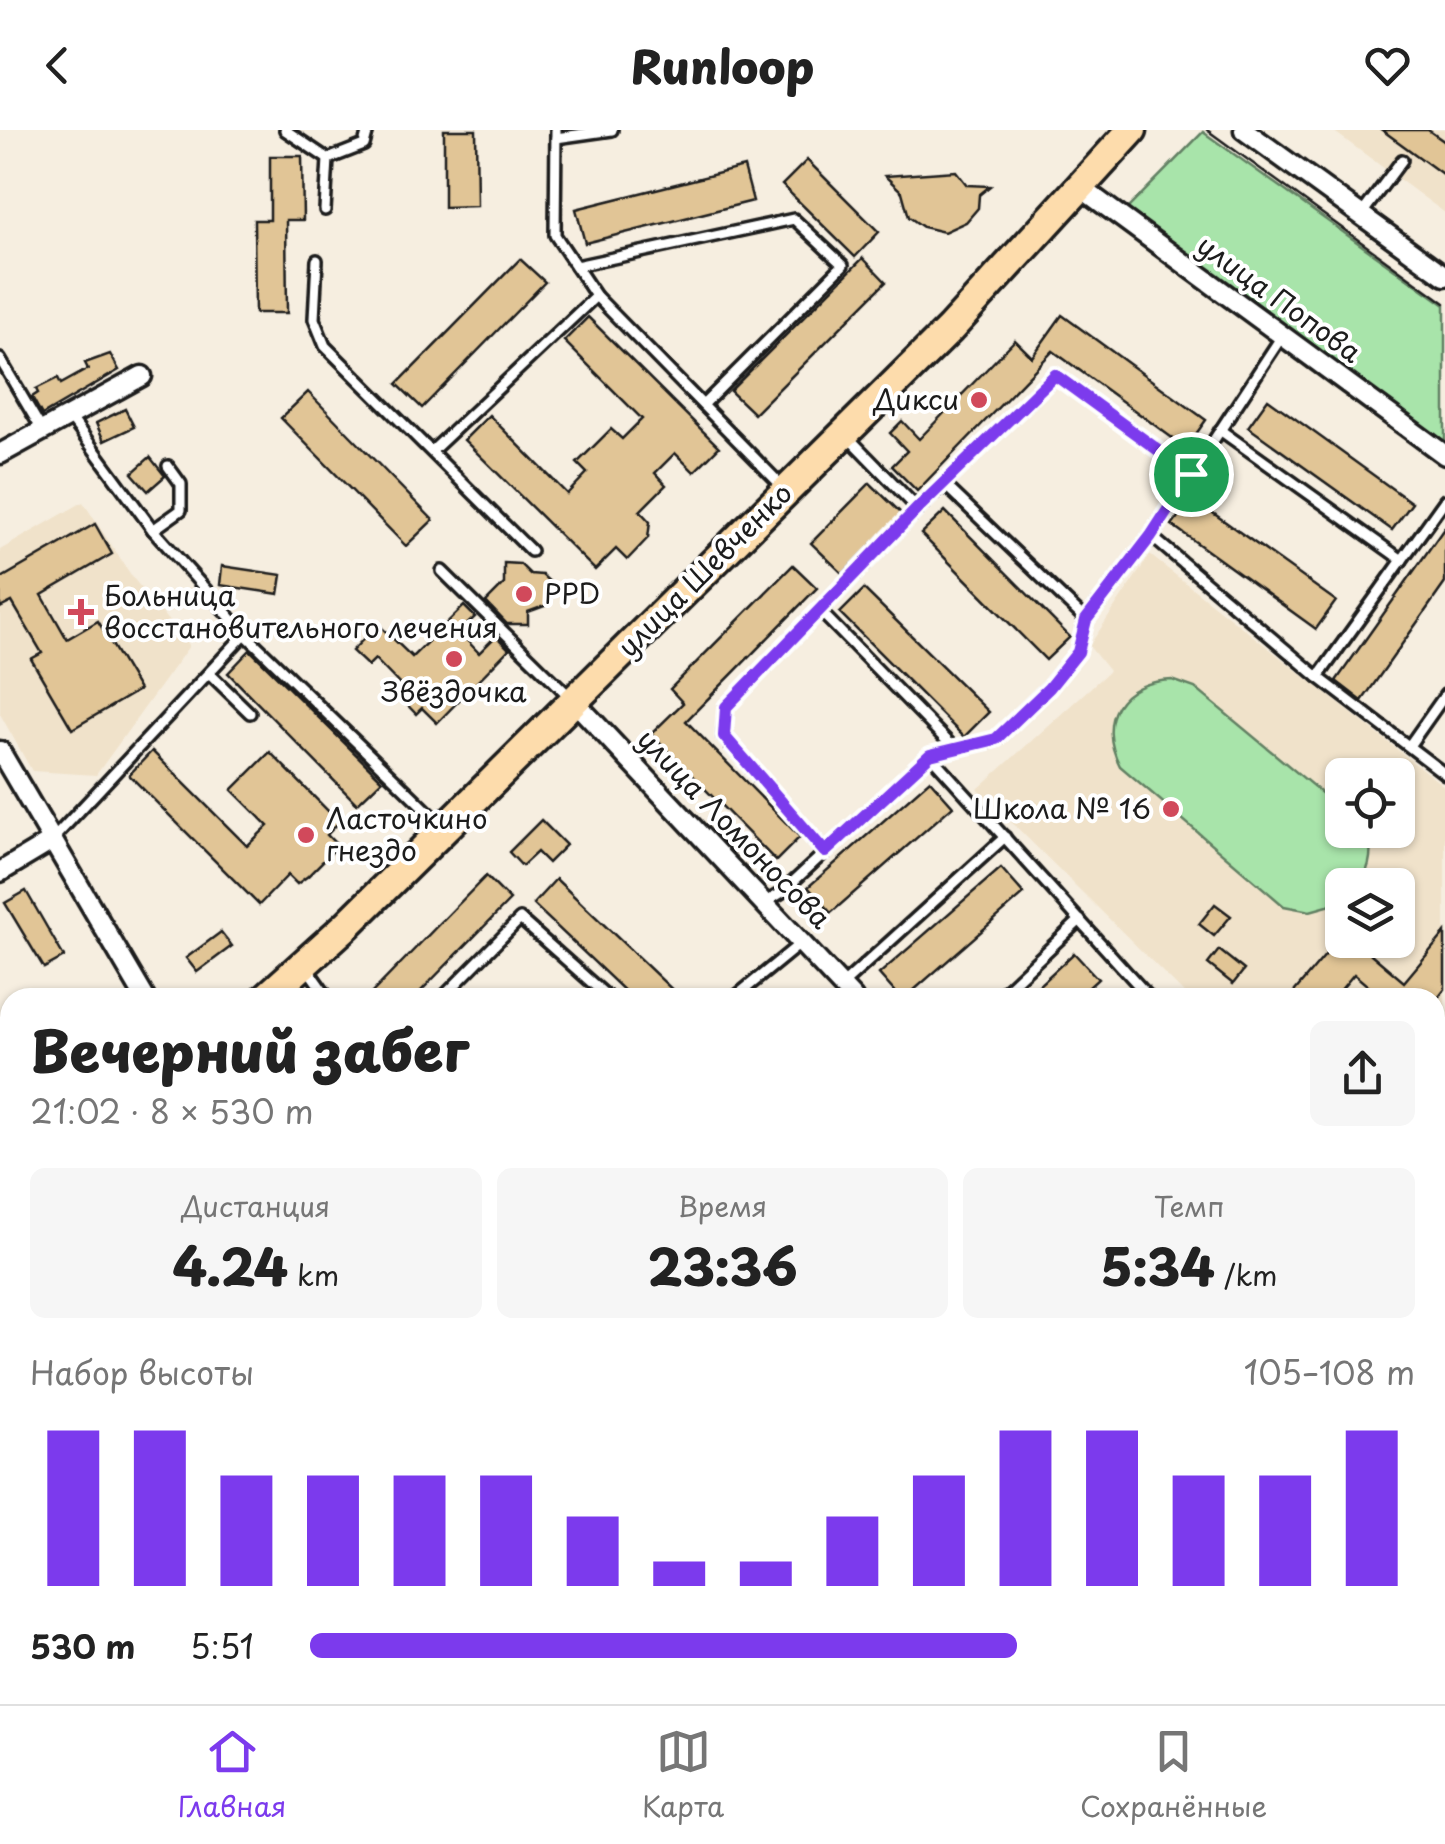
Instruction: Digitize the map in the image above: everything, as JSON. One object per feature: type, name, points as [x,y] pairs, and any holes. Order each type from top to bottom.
[{"type":"main road","name":"улица Шевченко","points":[[278,988],[950,329],[1132,130]]},
{"type":"street","points":[[1244,130],[1445,276]]},
{"type":"street","name":"улица Попова","points":[[1080,187],[1445,455]]},
{"type":"street","points":[[0,454],[142,376]]},
{"type":"street","name":"улица Ломоносова","points":[[572,700],[845,988]]},
{"type":"street","points":[[0,751],[139,988]]},
{"type":"street","points":[[0,872],[50,842]]},
{"type":"lane","points":[[284,130],[328,158]]},
{"type":"lane","points":[[328,158],[364,145],[368,130]]},
{"type":"lane","points":[[612,130],[556,134],[555,235],[596,296],[786,490]]},
{"type":"lane","points":[[325,210],[328,158]]},
{"type":"lane","points":[[1361,216],[1402,160]]},
{"type":"lane","points":[[576,266],[794,219],[843,264],[703,404]]},
{"type":"lane","points":[[317,260],[314,320],[325,346],[531,551]]},
{"type":"lane","points":[[432,451],[596,296]]},
{"type":"lane","points":[[766,902],[930,755],[996,739],[1049,688],[1078,652],[1086,620],[1151,536],[1282,336]]},
{"type":"lane","points":[[0,359],[42,430]]},
{"type":"lane","points":[[825,852],[724,736],[726,707],[918,508],[1055,375],[1191,474]]},
{"type":"lane","points":[[68,415],[152,530],[245,634],[445,828]]},
{"type":"lane","points":[[1220,430],[1402,560]]},
{"type":"lane","points":[[844,433],[918,508]]},
{"type":"lane","points":[[152,530],[181,510],[181,484],[168,466]]},
{"type":"lane","points":[[944,484],[1086,620]]},
{"type":"lane","points":[[1318,677],[1445,500]]},
{"type":"lane","points":[[1151,536],[1318,677],[1445,774]]},
{"type":"lane","points":[[442,571],[572,700]]},
{"type":"lane","points":[[821,612],[954,749]]},
{"type":"lane","points":[[50,842],[245,634]]},
{"type":"lane","points":[[209,674],[250,713]]},
{"type":"lane","points":[[1408,746],[1445,695]]},
{"type":"lane","points":[[930,755],[1141,988]]},
{"type":"lane","points":[[851,988],[1005,837]]},
{"type":"lane","points":[[452,988],[520,919],[598,988]]},
{"type":"lane","points":[[1008,988],[1080,920]]},
{"type":"lane","points":[[746,988],[804,941]]},
{"type":"lane","points":[[304,965],[321,988]]},
{"type":"shaded area","points":[[1332,130],[1445,130],[1445,213]]},
{"type":"shaded area","name":"Больница восстановительного лечения","points":[[83,502],[133,578],[189,646],[96,775],[32,771],[0,714],[0,550]]},
{"type":"shaded area","name":"Школа № 16","points":[[1150,555],[1408,758],[1325,758],[1325,848],[1415,848],[1415,763],[1445,787],[1445,988],[1179,988],[978,789],[1109,671],[1089,646]]},
{"type":"green space","points":[[1203,132],[1445,305],[1445,452],[1122,214]]},
{"type":"green space","points":[[1172,680],[1195,688],[1325,796],[1325,848],[1370,848],[1368,868],[1325,868],[1325,907],[1310,911],[1284,906],[1120,766],[1113,749],[1112,719],[1126,696],[1154,682]]},
{"type":"building","points":[[444,130],[476,130],[477,206],[444,207]]},
{"type":"building","points":[[1382,130],[1428,130],[1445,142],[1445,176]]},
{"type":"building","points":[[270,156],[302,156],[303,220],[286,220],[287,313],[255,313],[254,220],[270,220]]},
{"type":"building","points":[[807,160],[879,232],[855,257],[782,185]]},
{"type":"building","points":[[744,167],[753,201],[585,243],[576,209]]},
{"type":"building","points":[[956,171],[967,185],[990,186],[979,195],[978,208],[966,222],[944,232],[923,227],[909,217],[902,192],[885,176]]},
{"type":"building","points":[[863,258],[886,282],[754,414],[730,391]]},
{"type":"building","points":[[520,259],[545,282],[422,408],[397,384]]},
{"type":"building","points":[[1062,315],[1206,420],[1186,448],[1053,351],[917,491],[892,466],[907,451],[890,433],[902,421],[919,439],[1015,340],[1032,357]]},
{"type":"building","points":[[588,317],[719,447],[694,472],[675,453],[655,473],[666,485],[640,511],[650,522],[648,538],[627,560],[616,549],[595,570],[464,440],[489,415],[567,494],[587,473],[577,463],[611,429],[622,439],[642,419],[564,341]]},
{"type":"building","points":[[110,354],[119,370],[42,415],[32,397],[38,393],[36,389],[58,378],[61,384],[88,369],[85,363]]},
{"type":"building","points":[[308,392],[433,520],[406,546],[281,418]]},
{"type":"building","points":[[1268,399],[1412,503],[1392,530],[1248,427]]},
{"type":"building","points":[[125,409],[134,427],[104,441],[96,423]]},
{"type":"building","points":[[150,457],[165,476],[148,491],[132,473]]},
{"type":"building","points":[[870,483],[902,514],[843,574],[811,543]]},
{"type":"building","points":[[1192,498],[1336,601],[1316,629],[1172,525]]},
{"type":"building","points":[[945,511],[1070,637],[1046,660],[921,534]]},
{"type":"building","name":"Больница восстановительного лечения","points":[[95,524],[112,554],[42,595],[67,639],[98,621],[139,690],[72,729],[31,659],[42,653],[12,602],[0,608],[0,579]]},
{"type":"building","points":[[1445,527],[1445,583],[1362,701],[1336,681]]},
{"type":"building","name":"PPD","points":[[504,563],[520,564],[530,574],[542,575],[552,584],[550,604],[528,612],[528,624],[507,624],[486,602],[504,584]]},
{"type":"building","points":[[793,565],[817,588],[686,721],[800,837],[776,861],[651,734],[683,703],[670,689]]},
{"type":"building","points":[[222,566],[282,575],[279,594],[220,585]]},
{"type":"building","points":[[864,589],[989,712],[964,737],[840,613]]},
{"type":"building","name":"Звёздочка","points":[[464,606],[475,617],[459,632],[479,653],[496,636],[509,649],[437,723],[422,708],[416,714],[397,694],[403,688],[375,659],[368,666],[352,651],[378,624],[412,657]]},
{"type":"building","points":[[250,650],[382,780],[357,804],[228,673]]},
{"type":"building","points":[[152,751],[247,846],[268,826],[232,790],[270,752],[339,822],[327,835],[338,846],[297,884],[288,875],[259,905],[129,775]]},
{"type":"building","points":[[930,780],[953,806],[831,913],[808,887]]},
{"type":"building","points":[[541,820],[566,845],[548,863],[537,852],[522,866],[509,852]]},
{"type":"building","points":[[1001,868],[1024,894],[916,988],[891,988],[879,974]]},
{"type":"building","points":[[486,876],[510,900],[424,988],[377,988]]},
{"type":"building","points":[[556,879],[670,988],[621,988],[533,904]]},
{"type":"building","points":[[26,891],[64,957],[44,968],[5,903]]},
{"type":"building","points":[[1215,904],[1231,916],[1214,936],[1199,924]]},
{"type":"building","points":[[221,932],[232,946],[197,972],[186,958]]},
{"type":"building","points":[[1445,933],[1445,988],[1370,988],[1354,974],[1342,988],[1297,988],[1325,955],[1376,958],[1404,982]]},
{"type":"building","points":[[1219,950],[1244,970],[1233,984],[1208,964]]},
{"type":"building","points":[[1074,953],[1098,979],[1088,988],[1036,988]]},
{"type":"tram line","points":[[1207,130],[1445,303]]},
{"type":"place","name":"Дикси","points":[[979,400]]},
{"type":"place","name":"PPD","points":[[524,594]]},
{"type":"place","name":"Больница восстановительного лечения","points":[[81,612]]},
{"type":"place","name":"Звёздочка","points":[[454,659]]},
{"type":"place","name":"Школа № 16","points":[[1171,809]]},
{"type":"place","name":"Ласточкино гнездо","points":[[306,835]]},
{"type":"route","points":[[1055,375],[1191,474],[1151,536],[1086,620],[1078,652],[1049,688],[996,739],[930,755],[825,852],[724,736],[726,707],[918,508],[1055,375]]}]
